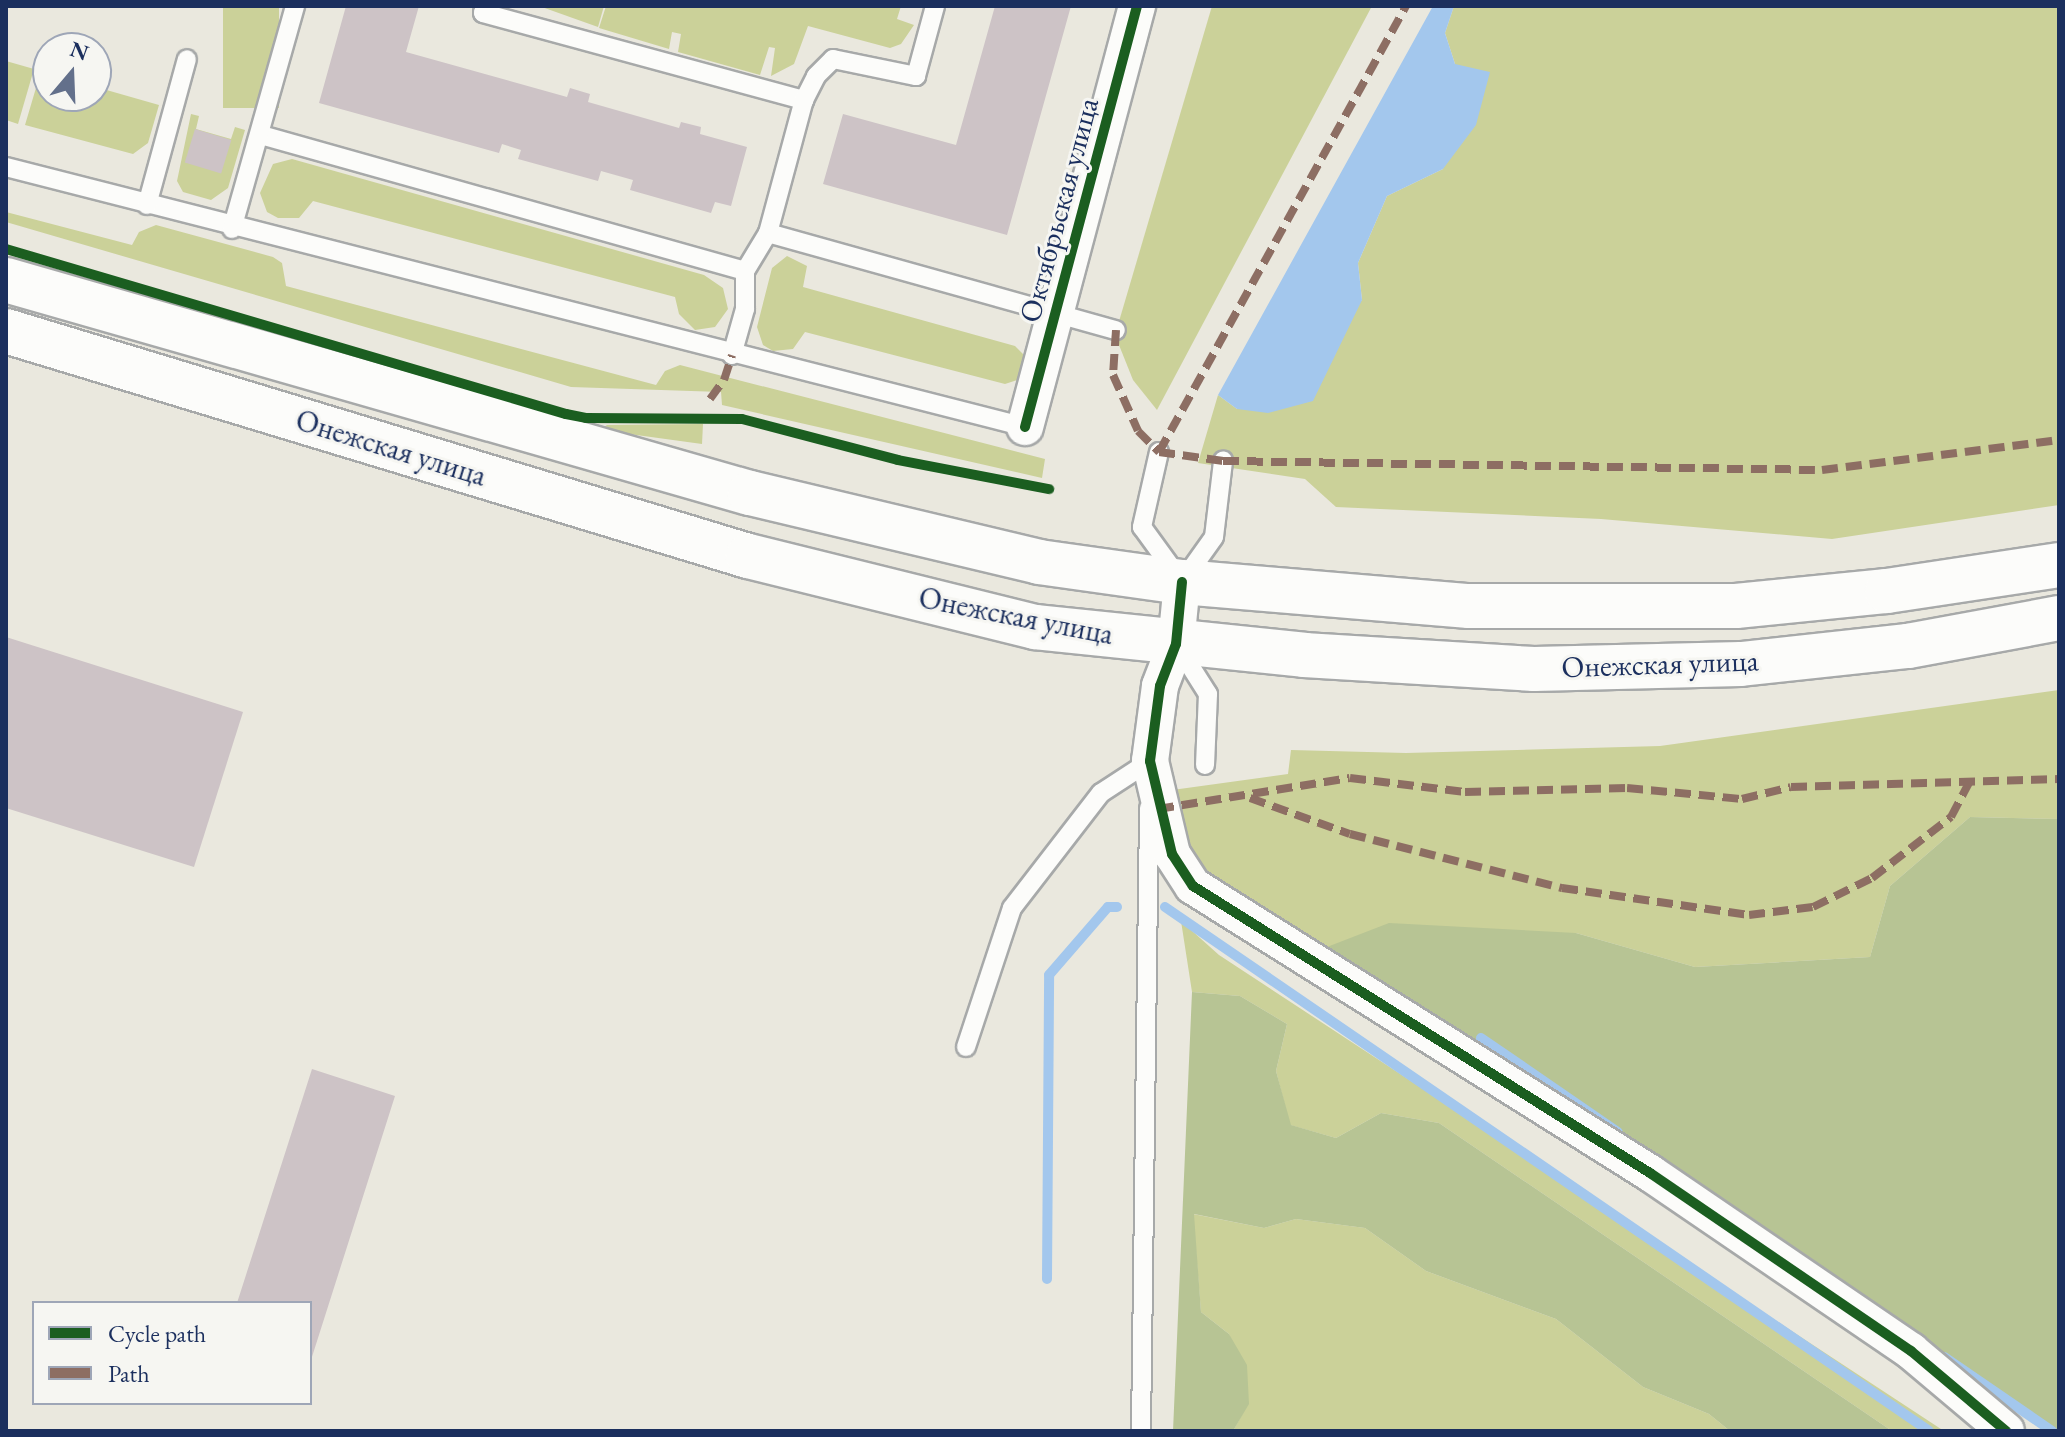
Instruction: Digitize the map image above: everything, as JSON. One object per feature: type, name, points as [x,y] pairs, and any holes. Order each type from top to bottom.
[{"type":"main road","name":"Онежская улица","points":[[6,280],[750,493],[1039,562],[1182,582],[1469,606],[1736,606],[1887,591],[2059,565]]},
{"type":"main road","name":"Онежская улица","points":[[6,331],[748,556],[1035,627],[1176,644],[1534,669],[1741,664],[1908,646],[2059,618]]},
{"type":"street","name":"Октябрьская улица","points":[[1025,427],[1137,6]]},
{"type":"street","points":[[1182,582],[1176,644],[1160,686],[1150,761],[1172,854],[1193,886],[1650,1173],[1911,1351],[2006,1431]]},
{"type":"lane","points":[[232,229],[295,6]]},
{"type":"lane","points":[[485,6],[483,13],[804,100]]},
{"type":"lane","points":[[732,355],[745,309],[745,271],[768,233],[804,100],[833,59],[916,76],[935,6]]},
{"type":"lane","points":[[147,205],[187,59]]},
{"type":"lane","points":[[261,135],[745,271]]},
{"type":"lane","points":[[6,167],[232,229],[1025,427]]},
{"type":"lane","points":[[768,233],[1057,311],[1116,330]]},
{"type":"lane","points":[[1159,452],[1142,527],[1182,582],[1214,537],[1223,461]]},
{"type":"lane","points":[[1176,644],[1208,694],[1205,765]]},
{"type":"lane","points":[[966,1047],[1012,908],[1101,793],[1150,761]]},
{"type":"lane","points":[[1141,1431],[1150,761]]},
{"type":"green space","points":[[223,6],[279,6],[279,108],[223,108]]},
{"type":"green space","points":[[539,6],[604,6],[598,27]]},
{"type":"green space","points":[[606,6],[901,6],[897,19],[914,25],[901,44],[890,48],[808,26],[794,64],[771,76],[775,48],[769,47],[760,75],[678,52],[681,34],[672,32],[669,49],[599,28]]},
{"type":"green space","points":[[1212,6],[1372,6],[1157,410],[1133,380],[1115,335]]},
{"type":"green space","points":[[1454,6],[2059,6],[2059,505],[1832,539],[1601,519],[1336,507],[1305,479],[1198,463],[1218,395],[1237,409],[1362,300],[1358,263],[1387,196],[1443,169],[1455,64],[1445,33]]},
{"type":"green space","points":[[6,61],[32,68],[32,76],[18,124],[6,120]]},
{"type":"green space","points":[[112,92],[159,105],[148,143],[133,154],[25,125],[32,101],[32,112],[112,112]]},
{"type":"green space","points":[[191,114],[199,116],[196,129],[231,139],[235,127],[245,130],[228,188],[211,200],[183,192],[177,181]]},
{"type":"green space","points":[[292,159],[704,275],[723,288],[728,309],[715,327],[695,330],[679,314],[675,297],[313,201],[299,218],[278,218],[267,212],[260,193],[273,164]]},
{"type":"green space","points":[[6,212],[132,245],[139,232],[156,225],[273,257],[282,263],[286,286],[656,385],[665,371],[680,365],[1045,459],[1042,478],[722,405],[721,392],[571,387],[6,222]]},
{"type":"green space","points":[[787,256],[807,266],[803,287],[1015,346],[1027,358],[1023,378],[1005,384],[805,332],[793,349],[773,351],[763,345],[757,327],[772,268]]},
{"type":"green space","points":[[703,424],[702,444],[600,430],[607,425]]},
{"type":"green space","points":[[2059,690],[2059,819],[1970,817],[1890,886],[1870,957],[1695,967],[1576,933],[1314,952],[1189,870],[1165,791],[1288,774],[1291,750],[1406,753],[1660,746]]},
{"type":"green space","points":[[1970,817],[2059,819],[2059,1431],[2051,1431],[1645,1160],[1314,952],[1389,923],[1576,933],[1695,967],[1870,957],[1890,886]]},
{"type":"green space","points":[[1181,921],[1219,955],[1944,1431],[1892,1431],[1439,1123],[1381,1113],[1336,1138],[1290,1125],[1276,1071],[1287,1024],[1240,996],[1192,992]]},
{"type":"green space","points":[[1192,992],[1240,996],[1287,1024],[1276,1071],[1291,1125],[1336,1138],[1381,1113],[1439,1123],[1892,1431],[1730,1431],[1709,1414],[1643,1387],[1556,1319],[1426,1271],[1365,1228],[1296,1219],[1264,1228],[1194,1214],[1201,1312],[1229,1334],[1247,1365],[1249,1404],[1233,1431],[1173,1431]]},
{"type":"green space","points":[[1193,1214],[1264,1228],[1296,1219],[1365,1228],[1426,1271],[1556,1319],[1643,1387],[1709,1414],[1730,1431],[1233,1431],[1248,1404],[1229,1334],[1201,1312]]},
{"type":"water","points":[[1433,6],[1454,6],[1445,33],[1455,64],[1490,72],[1476,125],[1443,169],[1387,196],[1358,263],[1362,300],[1313,401],[1268,413],[1237,409],[1218,395]]},
{"type":"building","points":[[346,6],[419,6],[406,52],[567,97],[570,88],[590,94],[588,102],[679,128],[681,122],[701,127],[700,134],[747,147],[731,206],[715,202],[711,213],[630,190],[633,180],[601,171],[598,181],[518,159],[521,150],[502,144],[499,153],[319,103]]},
{"type":"building","points":[[995,6],[1071,6],[1007,235],[823,184],[843,114],[956,145]]},
{"type":"building","points":[[195,129],[231,140],[221,174],[185,162]]},
{"type":"building","points":[[6,637],[243,712],[194,867],[6,808]]},
{"type":"building","points":[[312,1069],[395,1096],[312,1357],[312,1301],[238,1301]]},
{"type":"waterway","points":[[1047,1279],[1049,975],[1108,907],[1117,907]]},
{"type":"waterway","points":[[1165,907],[1929,1431]]},
{"type":"waterway","points":[[1481,1038],[1618,1132]]},
{"type":"waterway","points":[[1944,1357],[2052,1431]]},
{"type":"marked path","points":[[1159,452],[1406,6]]},
{"type":"marked path","points":[[1116,330],[1113,375],[1138,431],[1159,452],[1223,461],[1822,470],[2059,440]]},
{"type":"marked path","points":[[710,399],[724,380],[732,355]]},
{"type":"marked path","points":[[1158,809],[1350,778],[1465,792],[1627,788],[1742,799],[1791,787],[2059,779]]},
{"type":"marked path","points":[[1250,798],[1350,834],[1562,888],[1749,915],[1813,907],[1872,878],[1951,817],[1970,781]]},
{"type":"cycle path","points":[[1025,427],[1137,6]]},
{"type":"cycle path","points":[[6,249],[566,414],[586,418],[742,419],[898,460],[1049,489]]},
{"type":"cycle path","points":[[1182,582],[1176,644],[1160,686],[1150,761],[1172,854],[1193,886],[1650,1173],[1911,1351],[2006,1431]]}]
